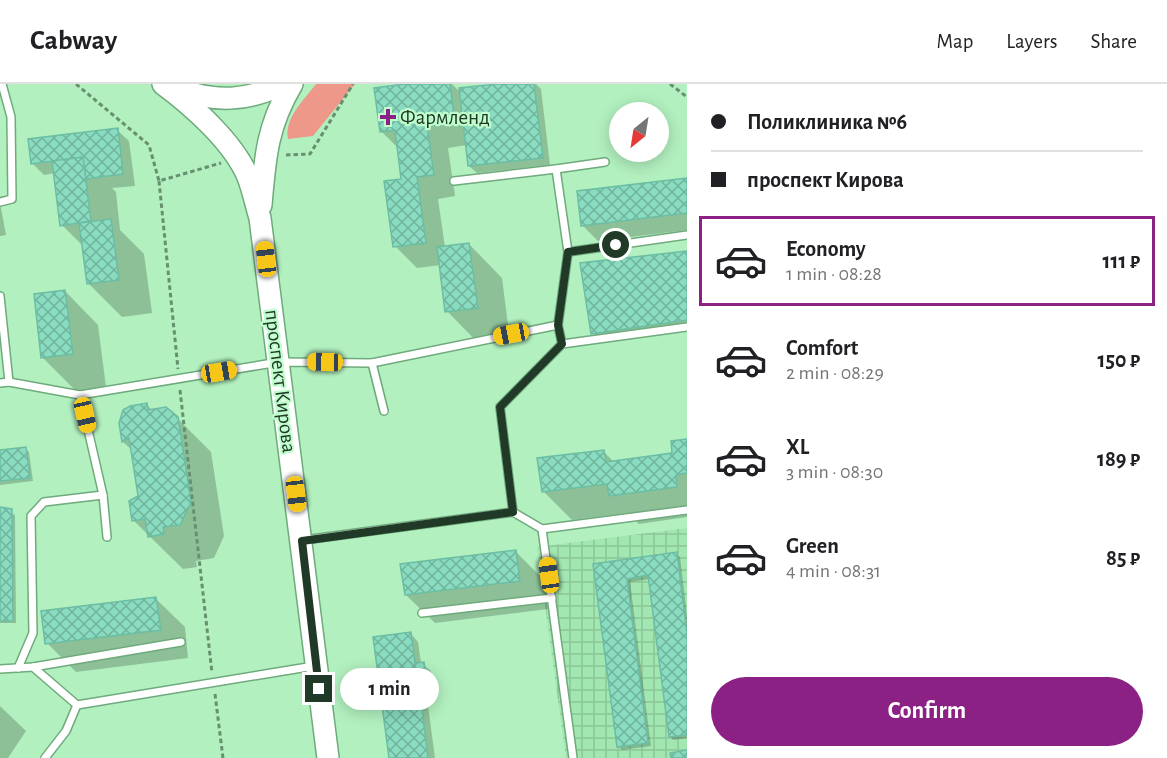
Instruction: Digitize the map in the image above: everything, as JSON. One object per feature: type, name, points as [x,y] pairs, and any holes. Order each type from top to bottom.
[{"type":"main road","points":[[164,84],[199,97],[229,100],[261,94],[283,84]]},
{"type":"main road","points":[[164,84],[192,105],[236,158],[247,176],[260,218]]},
{"type":"main road","points":[[260,218],[265,155],[276,111],[292,84]]},
{"type":"main road","name":"проспект Кирова","points":[[260,218],[328,758]]},
{"type":"lane","points":[[0,202],[12,199],[11,117],[2,84]]},
{"type":"lane","points":[[454,181],[605,162]]},
{"type":"lane","points":[[556,169],[568,252],[558,325],[562,344]]},
{"type":"lane","points":[[568,252],[687,235]]},
{"type":"lane","points":[[0,296],[9,382]]},
{"type":"lane","points":[[0,383],[9,382],[80,396],[279,362],[372,363],[558,325]]},
{"type":"lane","points":[[513,512],[500,407],[562,344],[687,327]]},
{"type":"lane","points":[[372,363],[384,411]]},
{"type":"lane","points":[[80,396],[103,495],[107,537]]},
{"type":"lane","points":[[18,668],[33,633],[31,516],[44,502],[103,495]]},
{"type":"lane","points":[[302,541],[513,512],[542,529],[687,510]]},
{"type":"lane","points":[[542,529],[573,758]]},
{"type":"lane","points":[[422,613],[552,598]]},
{"type":"lane","points":[[0,669],[33,667],[181,642]]},
{"type":"lane","points":[[77,705],[316,666]]},
{"type":"lane","points":[[33,667],[77,705]]},
{"type":"lane","points":[[45,758],[66,731],[77,705]]},
{"type":"path","points":[[76,84],[149,145],[159,181],[179,380],[223,758]]},
{"type":"path","points":[[282,155],[310,154],[353,84]]},
{"type":"path","points":[[670,84],[687,97]]},
{"type":"path","points":[[159,181],[236,158]]},
{"type":"shaded area","points":[[316,84],[355,84],[313,136],[288,139],[292,117]]},
{"type":"shaded area","points":[[687,528],[687,758],[566,758],[537,547]]},
{"type":"building","points":[[405,84],[450,84],[455,123],[427,126],[434,175],[417,177],[426,243],[393,247],[384,181],[401,179],[395,130],[380,132],[374,88]]},
{"type":"building","points":[[497,84],[534,84],[543,158],[468,166],[459,88]]},
{"type":"building","points":[[118,128],[123,174],[85,179],[83,157],[31,164],[28,139]]},
{"type":"building","points":[[83,157],[91,221],[60,226],[52,161]]},
{"type":"building","points":[[687,178],[687,213],[581,226],[577,191]]},
{"type":"building","points":[[111,219],[119,280],[87,284],[79,223]]},
{"type":"building","points":[[469,243],[478,308],[445,312],[437,247]]},
{"type":"building","points":[[687,251],[687,320],[591,334],[580,263]]},
{"type":"building","points":[[65,290],[73,354],[41,358],[34,294]]},
{"type":"building","points":[[147,403],[148,410],[166,407],[178,417],[191,502],[180,525],[163,527],[164,534],[148,537],[145,519],[132,521],[129,501],[138,496],[129,438],[122,442],[119,423],[123,410],[130,406]]},
{"type":"building","points":[[687,439],[687,473],[676,475],[677,487],[609,496],[607,484],[542,492],[537,458],[604,450],[606,462],[672,453],[671,441]]},
{"type":"building","points":[[26,447],[30,478],[0,481],[0,450]]},
{"type":"building","points":[[0,507],[12,509],[13,621],[0,621]]},
{"type":"building","points":[[516,550],[520,581],[405,595],[400,564]]},
{"type":"building","points":[[677,552],[687,635],[687,735],[669,737],[648,575],[627,579],[648,743],[617,747],[593,564]]},
{"type":"building","points":[[156,597],[161,630],[45,644],[41,611]]},
{"type":"building","points":[[411,632],[415,663],[424,662],[428,690],[420,691],[428,758],[389,758],[373,637]]},
{"type":"building","points":[[687,750],[687,758],[671,758],[670,753]]},
{"type":"place","name":"Фармленд","points":[[388,117]]},
{"type":"route","points":[[319,689],[302,541],[513,512],[500,407],[562,344],[558,325],[568,252],[616,245]]}]
